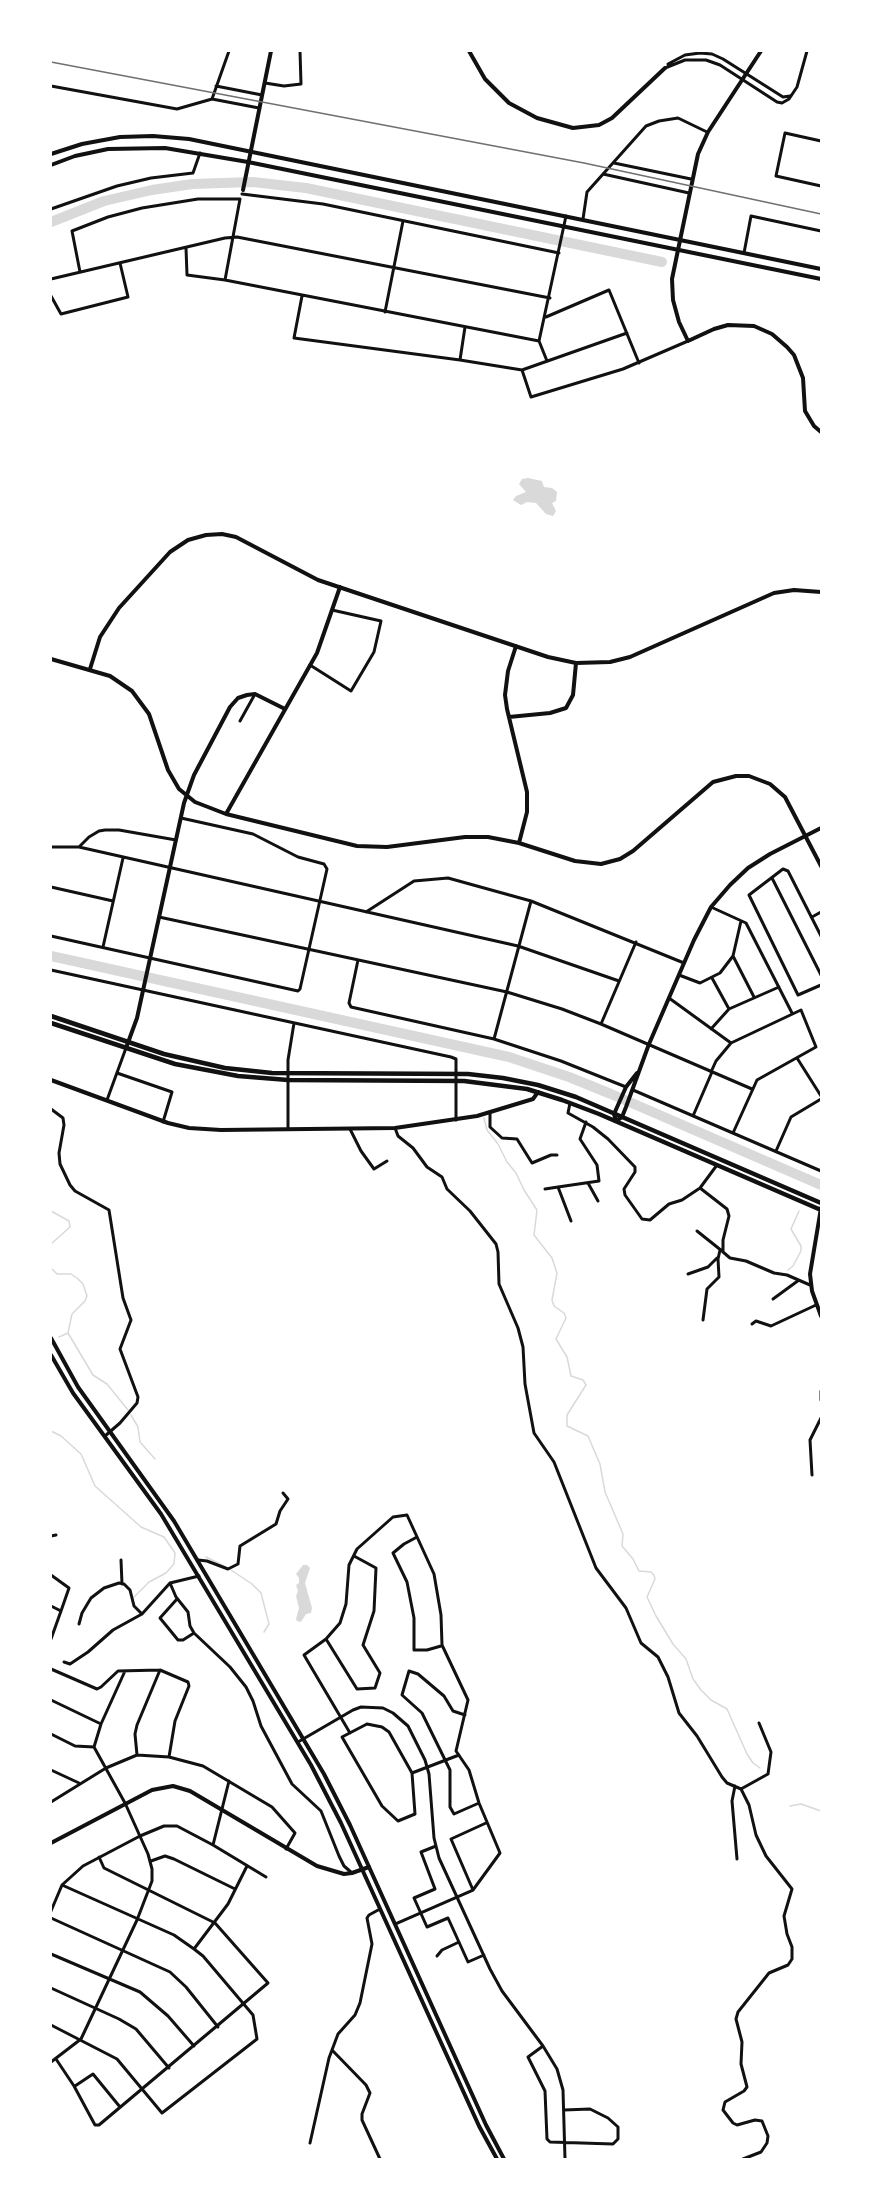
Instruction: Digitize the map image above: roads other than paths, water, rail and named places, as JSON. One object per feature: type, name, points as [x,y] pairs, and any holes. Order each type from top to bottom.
[{"type":"main road","points":[[51,1016],[177,1057],[225,1068],[259,1072],[456,1074],[503,1078],[538,1085],[576,1097],[821,1203]]},
{"type":"main road","points":[[51,1023],[182,1065],[252,1078],[456,1081],[500,1084],[538,1092],[570,1102],[821,1210]]},
{"type":"street","points":[[212,99],[229,51]]},
{"type":"street","points":[[225,280],[271,51]]},
{"type":"street","points":[[264,83],[284,86],[301,84],[300,51]]},
{"type":"street","points":[[469,51],[485,79],[509,103],[537,118],[573,128],[599,125],[612,118],[675,59],[685,55],[706,53],[723,58],[783,97],[792,96]]},
{"type":"street","points":[[688,341],[679,322],[673,300],[672,279],[691,179],[698,154],[708,132],[761,51]]},
{"type":"street","points":[[665,68],[685,60],[706,60],[720,65],[777,102],[786,102],[792,96],[804,69],[807,51]]},
{"type":"street","points":[[51,86],[177,110],[212,99],[259,108]]},
{"type":"street","points":[[216,86],[262,95]]},
{"type":"street","points":[[583,219],[587,192],[646,126],[678,118],[708,132]]},
{"type":"street","points":[[821,141],[785,133],[776,176],[821,186]]},
{"type":"street","points":[[51,154],[88,142],[136,136],[189,139],[821,268]]},
{"type":"street","points":[[51,165],[83,154],[120,148],[165,148],[200,153],[821,279]]},
{"type":"street","points":[[51,210],[81,197],[117,186],[193,172],[200,153]]},
{"type":"street","points":[[614,162],[691,179]]},
{"type":"street","points":[[603,174],[689,193]]},
{"type":"street","points":[[242,192],[313,203],[559,251]]},
{"type":"street","points":[[81,272],[72,231],[108,217],[142,208],[198,199],[240,199]]},
{"type":"street","points":[[547,362],[539,341],[566,216]]},
{"type":"street","points":[[744,253],[751,216],[821,231]]},
{"type":"street","points":[[385,312],[403,221]]},
{"type":"street","points":[[51,279],[233,237],[550,298]]},
{"type":"street","points":[[186,247],[187,275],[225,280],[539,341]]},
{"type":"street","points":[[51,296],[61,314],[128,297],[120,263]]},
{"type":"street","points":[[546,317],[609,290],[639,363]]},
{"type":"street","points":[[302,296],[294,338],[522,370],[627,333]]},
{"type":"street","points":[[522,370],[531,397],[639,363],[714,329],[728,325],[754,326],[772,334],[794,355],[803,378],[805,411],[814,426],[821,432]]},
{"type":"street","points":[[460,360],[465,327]]},
{"type":"street","points":[[90,669],[100,637],[119,608],[170,552],[196,537],[222,534],[236,537],[305,575],[549,657],[576,663],[604,663],[630,657],[774,593],[794,590],[821,592]]},
{"type":"street","points":[[226,814],[310,665],[322,641],[340,587]]},
{"type":"street","points":[[310,665],[351,691],[374,652],[381,621],[332,610]]},
{"type":"street","points":[[516,646],[505,686],[509,717],[527,792],[526,812],[519,843]]},
{"type":"street","points":[[51,659],[90,669],[118,680],[139,699],[149,714],[168,770],[179,789],[195,802],[226,814],[357,846],[387,847],[477,836],[519,843],[584,863],[609,863],[633,851],[707,786],[720,779],[736,776],[760,779],[780,791],[792,807],[821,866]]},
{"type":"street","points":[[509,717],[550,713],[566,708],[573,695],[576,663]]},
{"type":"street","points":[[106,1102],[137,1018],[189,786],[230,707],[242,696],[255,694],[285,709]]},
{"type":"street","points":[[240,722],[255,694]]},
{"type":"street","points":[[51,936],[298,991],[310,949],[327,869],[324,864],[298,856],[253,834],[181,818]]},
{"type":"street","points":[[637,1073],[626,1087],[614,1114],[615,1121],[622,1117],[649,1044],[711,907],[748,868],[821,828]]},
{"type":"street","points":[[79,847],[89,837],[105,830],[119,830],[176,840]]},
{"type":"street","points":[[51,847],[79,847],[518,946],[619,981]]},
{"type":"street","points":[[103,948],[123,858]]},
{"type":"street","points":[[821,936],[788,871],[783,869],[749,895],[798,995],[821,985]]},
{"type":"street","points":[[366,912],[414,881],[448,878],[531,901],[684,963]]},
{"type":"street","points":[[772,878],[821,975]]},
{"type":"street","points":[[51,887],[113,901]]},
{"type":"street","points":[[494,1039],[531,901]]},
{"type":"street","points":[[711,907],[746,923],[792,1013]]},
{"type":"street","points":[[812,917],[821,912]]},
{"type":"street","points":[[159,917],[507,992],[601,1024],[752,1089]]},
{"type":"street","points":[[679,975],[700,983],[720,973],[733,956],[741,921]]},
{"type":"street","points":[[601,1024],[636,942]]},
{"type":"street","points":[[733,956],[754,997]]},
{"type":"street","points":[[358,960],[349,1003],[351,1007],[494,1039],[561,1060],[626,1087]]},
{"type":"street","points":[[51,970],[143,988],[451,1057],[456,1059],[456,1120]]},
{"type":"street","points":[[712,978],[729,1009]]},
{"type":"street","points":[[711,1029],[729,1009],[779,987]]},
{"type":"street","points":[[669,998],[730,1043]]},
{"type":"street","points":[[693,1116],[716,1061],[730,1043],[801,1010],[816,1046],[815,1049],[757,1080],[733,1133]]},
{"type":"street","points":[[288,1129],[289,1047],[294,1023]]},
{"type":"street","points":[[776,1151],[791,1117],[821,1097],[797,1058]]},
{"type":"street","points":[[117,1073],[172,1092],[163,1122]]},
{"type":"street","points":[[51,1080],[163,1122],[205,1130],[395,1128],[456,1120],[490,1112],[532,1099],[538,1092]]},
{"type":"street","points":[[632,1093],[693,1116],[821,1171]]},
{"type":"street","points":[[570,1102],[568,1113],[586,1122],[608,1139],[635,1167],[624,1189],[625,1196],[642,1219],[650,1220],[669,1204],[682,1200],[700,1188],[717,1165]]},
{"type":"street","points":[[51,1109],[63,1118],[60,1164],[70,1185],[75,1191],[109,1210],[123,1298],[131,1320],[120,1349],[138,1397],[137,1403],[105,1436]]},
{"type":"street","points":[[490,1112],[490,1127],[502,1138],[517,1139],[532,1162],[557,1155]]},
{"type":"street","points":[[545,1189],[599,1181],[597,1166],[580,1139],[586,1122]]},
{"type":"street","points":[[395,1128],[398,1136],[413,1148],[428,1167],[442,1177],[447,1189],[496,1244],[499,1284],[518,1328],[523,1347],[526,1392],[534,1433],[554,1462],[596,1568],[626,1608],[641,1643],[658,1658],[668,1677],[679,1713],[697,1736],[722,1778],[741,1789],[749,1805],[756,1834],[766,1856],[792,1889],[784,1916],[784,1925],[793,1954],[788,1965],[769,1973],[738,2012],[736,2019],[742,2042],[741,2064],[747,2087],[725,2102],[723,2110],[737,2125],[755,2120],[762,2121],[768,2136],[767,2143],[761,2152],[743,2159]]},
{"type":"street","points":[[350,1129],[361,1151],[374,1169],[387,1161]]},
{"type":"street","points":[[588,1183],[598,1201]]},
{"type":"street","points":[[558,1187],[571,1221]]},
{"type":"street","points":[[688,1274],[708,1267],[719,1256],[729,1216],[727,1209],[700,1188]]},
{"type":"street","points":[[821,1203],[811,1263],[811,1285],[821,1316]]},
{"type":"street","points":[[697,1231],[730,1258],[746,1261],[774,1274],[811,1285]]},
{"type":"street","points":[[703,1320],[707,1289],[719,1277],[719,1256]]},
{"type":"street","points":[[773,1299],[798,1280]]},
{"type":"street","points":[[752,1324],[756,1321],[771,1326],[816,1305]]},
{"type":"street","points":[[51,1338],[53,1349],[152,1488],[198,1560],[340,1803],[486,2125],[504,2159]]},
{"type":"street","points":[[51,1354],[73,1393],[161,1514],[298,1742],[329,1798],[478,2126],[497,2159]]},
{"type":"street","points":[[821,1391],[821,1400]]},
{"type":"street","points":[[812,1475],[810,1440],[821,1418]]},
{"type":"street","points":[[198,1560],[228,1569],[238,1564],[240,1546],[276,1524],[280,1511],[288,1499],[283,1493]]},
{"type":"street","points":[[350,1732],[304,1655],[326,1639],[340,1623],[344,1614],[347,1574],[362,1542],[393,1517],[407,1515],[434,1574],[441,1615],[442,1646],[468,1700],[456,1751],[469,1770],[479,1803],[500,1853],[473,1890],[395,1924]]},
{"type":"street","points":[[417,1537],[393,1553],[406,1582],[414,1618],[414,1650],[427,1650],[442,1646]]},
{"type":"street","points":[[326,1639],[357,1689],[375,1688],[380,1673],[363,1645],[374,1611],[376,1568],[354,1556]]},
{"type":"street","points":[[121,1560],[122,1584]]},
{"type":"street","points":[[51,1575],[69,1588],[51,1639]]},
{"type":"street","points":[[64,1662],[70,1664],[113,1630],[142,1614],[171,1583],[199,1576]]},
{"type":"street","points":[[171,1583],[177,1599],[188,1612],[190,1626],[194,1633],[230,1667],[246,1687],[261,1726],[292,1784],[321,1811],[339,1856],[344,1866],[352,1873]]},
{"type":"street","points":[[79,1624],[82,1613],[91,1598],[104,1588],[122,1584],[130,1590],[134,1606],[142,1614]]},
{"type":"street","points":[[177,1599],[160,1618],[178,1640],[183,1640],[194,1633]]},
{"type":"street","points":[[51,1605],[61,1611]]},
{"type":"street","points":[[51,1669],[97,1689],[118,1671],[160,1670],[188,1682],[189,1686],[175,1721],[169,1758]]},
{"type":"street","points":[[137,1755],[135,1734],[137,1725],[160,1670]]},
{"type":"street","points":[[51,2062],[81,2039],[137,1920],[152,1881],[151,1862],[140,1836],[125,1803],[94,1747],[101,1724],[125,1671]]},
{"type":"street","points":[[465,1714],[453,1711],[444,1696],[418,1674],[409,1671],[402,1695],[422,1713],[450,1770],[450,1807],[454,1814],[479,1803]]},
{"type":"street","points":[[51,1700],[101,1724]]},
{"type":"street","points":[[298,1742],[361,1707],[383,1708],[408,1726],[428,1768],[436,1846],[457,1896],[502,1991],[543,2046],[561,2079],[565,2159]]},
{"type":"street","points":[[741,1789],[768,1774],[771,1752],[759,1723]]},
{"type":"street","points":[[367,1724],[382,1727],[394,1738],[412,1773],[415,1814],[398,1821],[382,1806],[342,1737],[367,1724]]},
{"type":"street","points":[[51,1734],[75,1746],[94,1747]]},
{"type":"street","points":[[51,1802],[106,1768],[137,1755],[169,1758],[202,1766],[272,1807],[295,1833],[286,1848]]},
{"type":"street","points":[[412,1773],[459,1755]]},
{"type":"street","points":[[51,1770],[79,1783]]},
{"type":"street","points":[[213,1845],[229,1781]]},
{"type":"street","points":[[51,1843],[152,1790],[173,1786],[190,1791],[324,1869],[338,1873],[352,1873],[369,1867]]},
{"type":"street","points":[[735,1786],[732,1801],[737,1859]]},
{"type":"street","points":[[473,1890],[451,1839],[487,1822]]},
{"type":"street","points":[[51,1911],[63,1885],[83,1866],[164,1826],[177,1826],[266,1877]]},
{"type":"street","points":[[436,1846],[421,1852],[426,1870],[435,1888],[414,1898],[427,1927],[448,1918],[468,1962],[484,1955]]},
{"type":"street","points":[[151,1862],[165,1856],[235,1889]]},
{"type":"street","points":[[56,2059],[95,2125],[99,2125],[268,1983],[215,1923],[104,1868],[99,1857]]},
{"type":"street","points":[[195,1949],[215,1923],[247,1866]]},
{"type":"street","points":[[51,2025],[117,2059],[162,2113],[257,2039],[253,2015],[195,1949],[174,1935],[63,1885]]},
{"type":"street","points":[[310,2143],[332,2050],[338,2034],[355,2015],[360,2003],[372,1944],[367,1918],[380,1909]]},
{"type":"street","points":[[51,1918],[170,1972],[186,1987],[218,2026]]},
{"type":"street","points":[[437,1956],[442,1950],[459,1942]]},
{"type":"street","points":[[51,1954],[140,1992],[155,2003],[194,2046]]},
{"type":"street","points":[[51,1988],[97,2008],[136,2029],[169,2067]]},
{"type":"street","points":[[543,2046],[528,2057],[545,2091],[547,2139],[550,2142],[614,2144],[618,2139],[618,2127],[608,2118],[590,2109],[563,2110]]},
{"type":"street","points":[[332,2050],[370,2092],[362,2120],[380,2159]]},
{"type":"street","points":[[74,2086],[93,2074],[120,2107]]},
{"type":"waterway","points":[[51,222],[104,201],[152,190],[192,184],[253,182],[306,188],[662,262]]},
{"type":"waterway","points":[[51,956],[509,1057],[611,1094],[821,1185]]},
{"type":"waterway","points":[[484,1118],[487,1130],[498,1144],[537,1210],[534,1235],[552,1258],[557,1273],[552,1300],[554,1306],[564,1313],[566,1318],[556,1339],[567,1357],[571,1376],[583,1380],[586,1385],[567,1415],[567,1426],[588,1436],[600,1464],[605,1492],[623,1534],[622,1546],[639,1571],[651,1572],[654,1575],[655,1579],[647,1597],[656,1616],[673,1644],[686,1659],[693,1679],[701,1690],[711,1700],[727,1709],[747,1754],[760,1768]]},
{"type":"waterway","points":[[51,1211],[69,1221],[70,1227],[51,1244]]},
{"type":"waterway","points":[[788,1270],[793,1266],[801,1251],[801,1246],[791,1229],[799,1211]]},
{"type":"waterway","points":[[51,1268],[57,1274],[71,1274],[77,1278],[83,1284],[87,1296],[72,1314],[68,1333],[59,1337]]},
{"type":"waterway","points":[[68,1333],[93,1375],[107,1384],[128,1410]]},
{"type":"waterway","points":[[131,1415],[138,1427],[140,1442],[155,1459]]},
{"type":"waterway","points":[[51,1431],[61,1436],[81,1454],[95,1486],[141,1527],[164,1537],[175,1553],[174,1564],[166,1573],[149,1582],[134,1597]]},
{"type":"waterway","points":[[206,1557],[224,1566]]},
{"type":"waterway","points":[[231,1570],[261,1593],[269,1624],[264,1632]]},
{"type":"waterway","points":[[790,1806],[801,1804],[821,1811]]},
{"type":"railway","points":[[51,62],[584,163],[821,214]]}]
